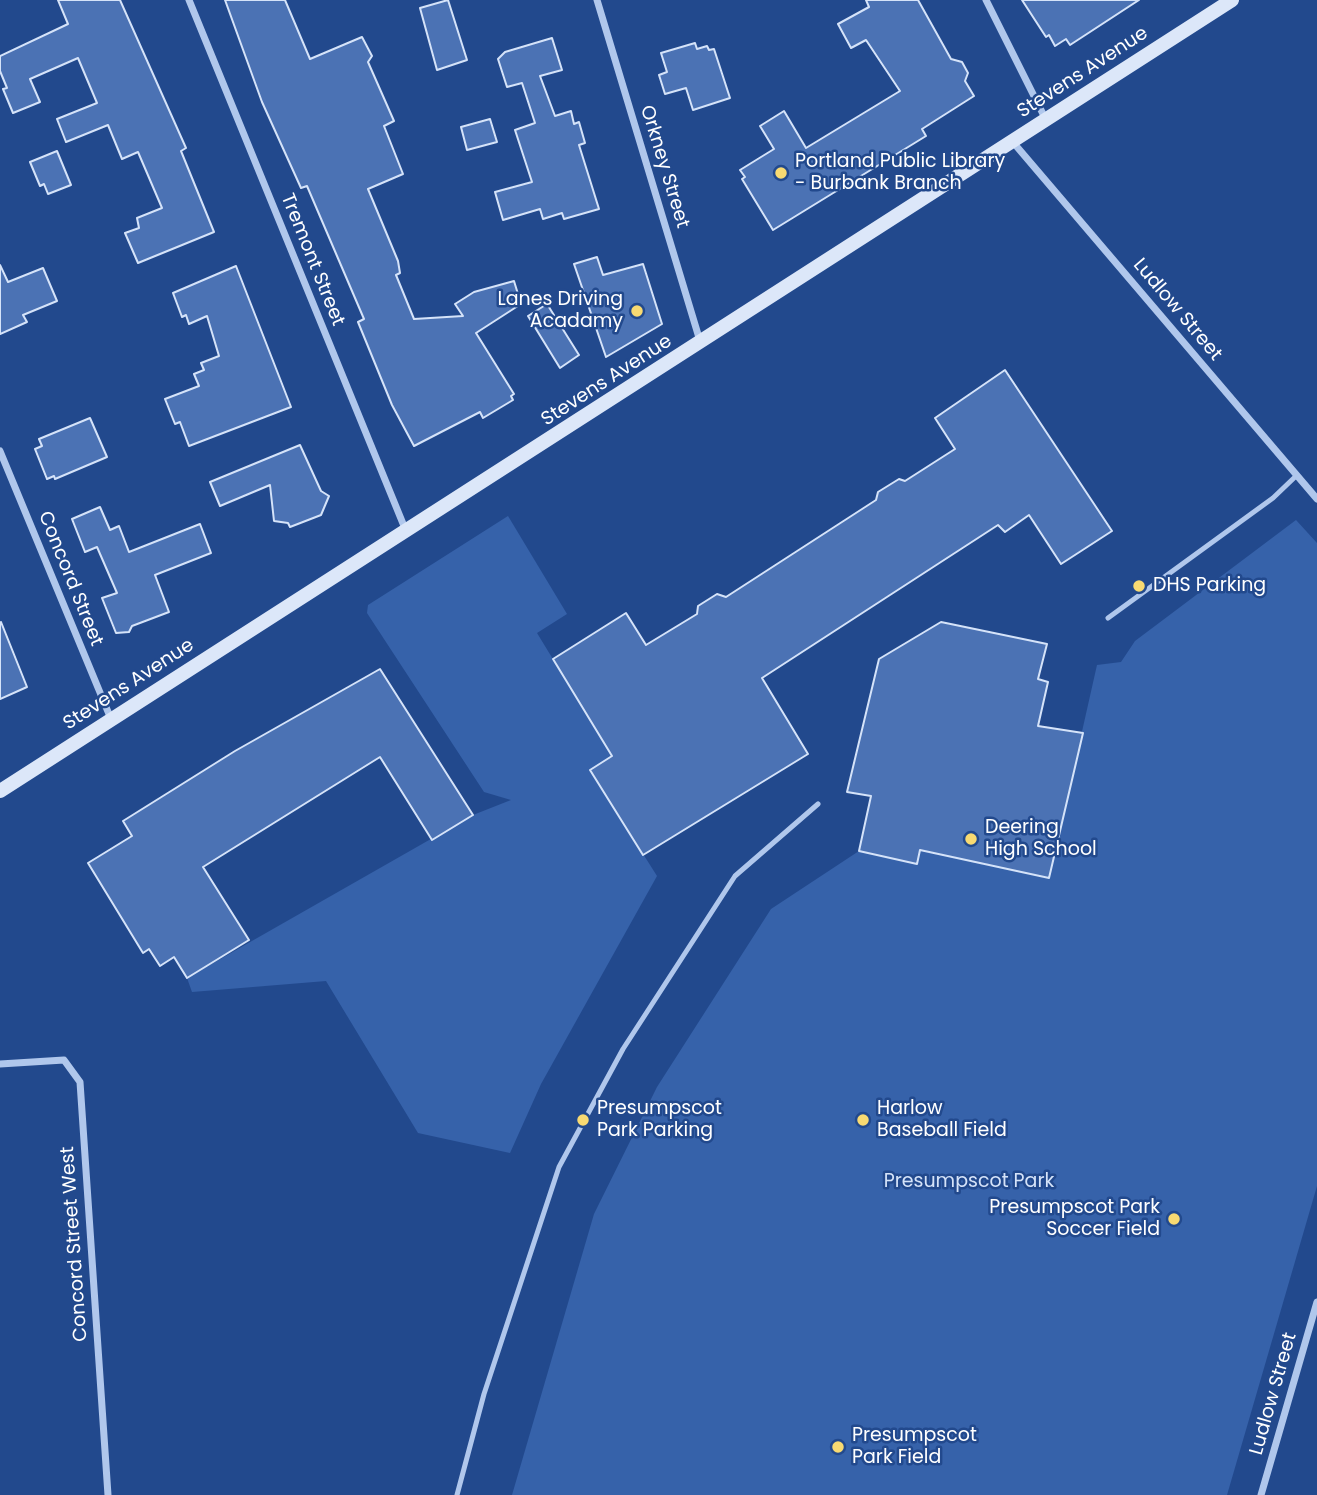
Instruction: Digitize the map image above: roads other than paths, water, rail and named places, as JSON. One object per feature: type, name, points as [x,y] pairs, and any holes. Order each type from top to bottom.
[{"type":"main road","name":"Stevens Avenue","points":[[0,791],[1232,0]]},
{"type":"street","name":"Tremont Street","points":[[189,0],[406,531]]},
{"type":"street","name":"Orkney Street","points":[[597,0],[700,344]]},
{"type":"street","points":[[986,0],[1046,120]]},
{"type":"street","name":"Ludlow Street","points":[[1013,141],[1317,499]]},
{"type":"street","name":"Concord Street","points":[[0,452],[111,719]]},
{"type":"street","name":"Concord Street West","points":[[0,1064],[64,1060],[80,1082],[108,1495]]},
{"type":"street","name":"Ludlow Street","points":[[1261,1495],[1317,1302]]},
{"type":"lane","points":[[1108,618],[1273,498],[1296,475]]},
{"type":"lane","points":[[457,1495],[484,1394],[559,1167],[623,1049],[735,876],[818,804]]},
{"type":"place","name":"Portland Public Library - Burbank Branch","points":[[781,173]]},
{"type":"place","name":"Lanes Driving Acadamy","points":[[637,311]]},
{"type":"place","name":"DHS Parking","points":[[1139,586]]},
{"type":"place","name":"Deering High School","points":[[971,839]]},
{"type":"place","name":"Presumpscot Park Parking","points":[[583,1120]]},
{"type":"place","name":"Harlow Baseball Field","points":[[863,1120]]},
{"type":"place","name":"Presumpscot Park Soccer Field","points":[[1174,1219]]},
{"type":"place","name":"Presumpscot Park Field","points":[[838,1447]]},
{"type":"park label","name":"Presumpscot Park","points":[[969,1182]]}]
